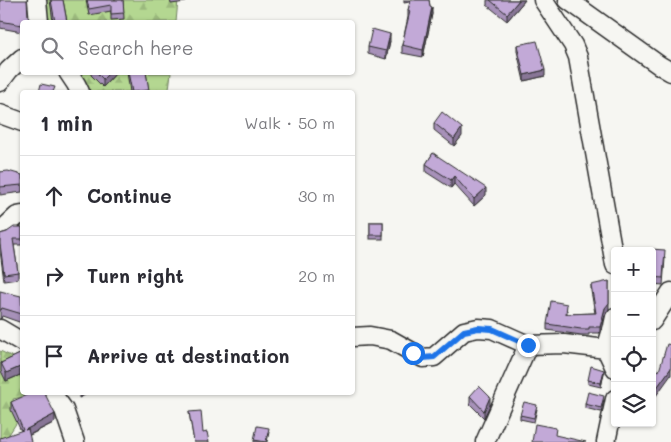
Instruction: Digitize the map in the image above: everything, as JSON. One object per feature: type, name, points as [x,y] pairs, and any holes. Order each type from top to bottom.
[{"type":"street","points":[[37,0],[39,20]]},
{"type":"street","points":[[543,0],[573,45],[578,57],[612,247]]},
{"type":"street","points":[[568,0],[671,72]]},
{"type":"street","points":[[0,82],[20,60]]},
{"type":"street","points":[[70,75],[79,90]]},
{"type":"street","points":[[0,114],[20,121]]},
{"type":"street","points":[[0,230],[20,215]]},
{"type":"street","points":[[656,315],[671,292]]},
{"type":"street","points":[[355,338],[370,336],[391,340],[423,358],[434,357],[464,331],[478,328],[492,329],[528,345],[564,344],[610,349]]},
{"type":"street","points":[[0,329],[20,341]]},
{"type":"street","points":[[485,442],[528,345]]},
{"type":"street","points":[[53,395],[64,410],[75,442]]},
{"type":"street","points":[[606,442],[611,418]]},
{"type":"green space","points":[[42,0],[178,0],[176,20],[44,20]]},
{"type":"green space","points":[[69,75],[171,75],[168,90],[81,90]]},
{"type":"green space","points":[[0,351],[13,357],[20,370],[20,395],[32,395],[25,404],[22,397],[13,399],[17,422],[4,442],[0,440]]},
{"type":"building","points":[[0,0],[27,0],[30,20],[20,20],[20,25],[0,21]]},
{"type":"building","points":[[51,0],[63,0],[67,20],[55,20]]},
{"type":"building","points":[[87,0],[123,0],[124,13],[111,14],[111,5],[89,9]]},
{"type":"building","points":[[411,0],[429,0],[432,7],[423,50],[402,45]]},
{"type":"building","points":[[490,0],[519,0],[507,14]]},
{"type":"building","points":[[372,29],[390,34],[386,51],[368,47]]},
{"type":"building","points":[[537,41],[545,70],[524,75],[517,45]]},
{"type":"building","points":[[99,75],[107,75],[103,79]]},
{"type":"building","points":[[129,75],[146,75],[149,90],[132,90]]},
{"type":"building","points":[[41,84],[55,87],[54,90],[40,90]]},
{"type":"building","points":[[442,112],[462,128],[454,139],[434,123]]},
{"type":"building","points":[[433,153],[486,188],[474,199],[454,176],[451,180],[426,164]]},
{"type":"building","points":[[8,171],[20,174],[20,185],[0,187],[0,172]]},
{"type":"building","points":[[370,222],[383,222],[383,235],[370,235]]},
{"type":"building","points":[[14,227],[20,227],[20,239],[13,239],[18,272],[4,274],[0,234]]},
{"type":"building","points":[[656,249],[665,250],[663,278],[656,277]]},
{"type":"building","points":[[609,281],[609,303],[605,308],[600,327],[581,329],[547,324],[551,301],[567,304],[566,314],[596,313],[591,285]]},
{"type":"building","points":[[0,291],[20,296],[20,313],[2,308],[0,310]]},
{"type":"building","points":[[667,344],[671,345],[671,368],[656,389],[656,369],[659,371]]},
{"type":"building","points":[[20,354],[20,367],[6,373],[1,363]]},
{"type":"building","points":[[591,366],[604,370],[601,383],[588,380]]},
{"type":"building","points":[[479,386],[490,397],[484,411],[470,396]]},
{"type":"building","points":[[588,392],[604,396],[601,408],[585,404]]},
{"type":"building","points":[[26,395],[46,395],[55,414],[25,430],[28,429],[31,442],[0,442],[0,438],[23,430],[11,402]]},
{"type":"building","points":[[524,402],[537,405],[534,418],[520,415]]},
{"type":"building","points":[[201,411],[203,433],[207,432],[209,442],[194,442],[189,412]]},
{"type":"building","points":[[535,424],[556,428],[555,435],[586,442],[532,442]]},
{"type":"building","points":[[257,426],[269,428],[266,442],[254,440]]},
{"type":"route","points":[[413,353],[423,358],[434,357],[464,331],[478,328],[492,329],[528,345]]}]
